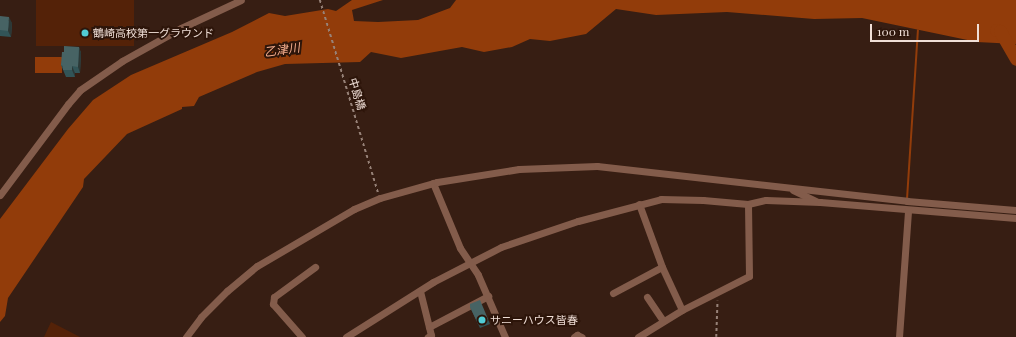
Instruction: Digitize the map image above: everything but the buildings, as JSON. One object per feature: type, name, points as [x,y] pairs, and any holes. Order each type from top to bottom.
[{"type":"street","points":[[0,195],[80,90],[122,61],[181,28],[241,0]]},
{"type":"street","points":[[186,337],[201,318],[227,291],[258,266],[379,195],[433,183],[519,169],[597,166],[907,201],[1016,210]]},
{"type":"street","points":[[433,183],[460,248],[470,262],[488,296],[505,337]]},
{"type":"street","points":[[787,187],[820,202]]},
{"type":"street","points":[[346,337],[420,291],[470,262],[501,247],[526,237],[639,204],[662,199],[703,200],[748,204],[766,200],[820,202],[1016,218]]},
{"type":"street","points":[[639,204],[662,267],[682,310]]},
{"type":"street","points":[[638,337],[682,310],[749,276],[748,204]]},
{"type":"street","points":[[899,337],[908,210]]},
{"type":"street","points":[[302,337],[273,304],[274,297],[315,267]]},
{"type":"street","points":[[613,293],[662,267]]},
{"type":"street","points":[[420,291],[431,335],[428,337]]},
{"type":"street","points":[[429,327],[488,296]]},
{"type":"street","points":[[647,297],[663,322]]},
{"type":"street","points":[[574,337],[578,335],[582,337]]},
{"type":"path","name":"中島橋","points":[[320,0],[379,195]]},
{"type":"path","points":[[716,337],[717,293]]},
{"type":"shaded area","points":[[36,0],[134,0],[134,46],[36,46]]},
{"type":"shaded area","points":[[51,322],[80,337],[44,337]]},
{"type":"water","points":[[352,0],[383,0],[352,10],[354,21],[378,22],[418,20],[450,8],[456,0],[1016,0],[1016,44],[977,42],[862,18],[814,19],[727,12],[656,15],[616,9],[586,34],[550,41],[530,39],[512,47],[484,52],[462,47],[401,58],[371,52],[360,62],[285,64],[257,72],[199,97],[194,106],[182,107],[182,109],[127,134],[84,179],[83,187],[8,298],[5,316],[0,322],[0,219],[68,129],[93,100],[131,75],[232,32],[269,13],[285,16],[328,9],[336,11]]},
{"type":"water","points":[[35,57],[62,57],[62,73],[35,73]]},
{"type":"waterway","points":[[907,199],[918,30]]},
{"type":"waterway","name":"乙津川","points":[[996,30],[1000,31],[1016,59]]},
{"type":"place","name":"鶴崎高校第一グラウンド","points":[[85,33]]},
{"type":"place","name":"サニーハウス皆春","points":[[482,320]]}]
